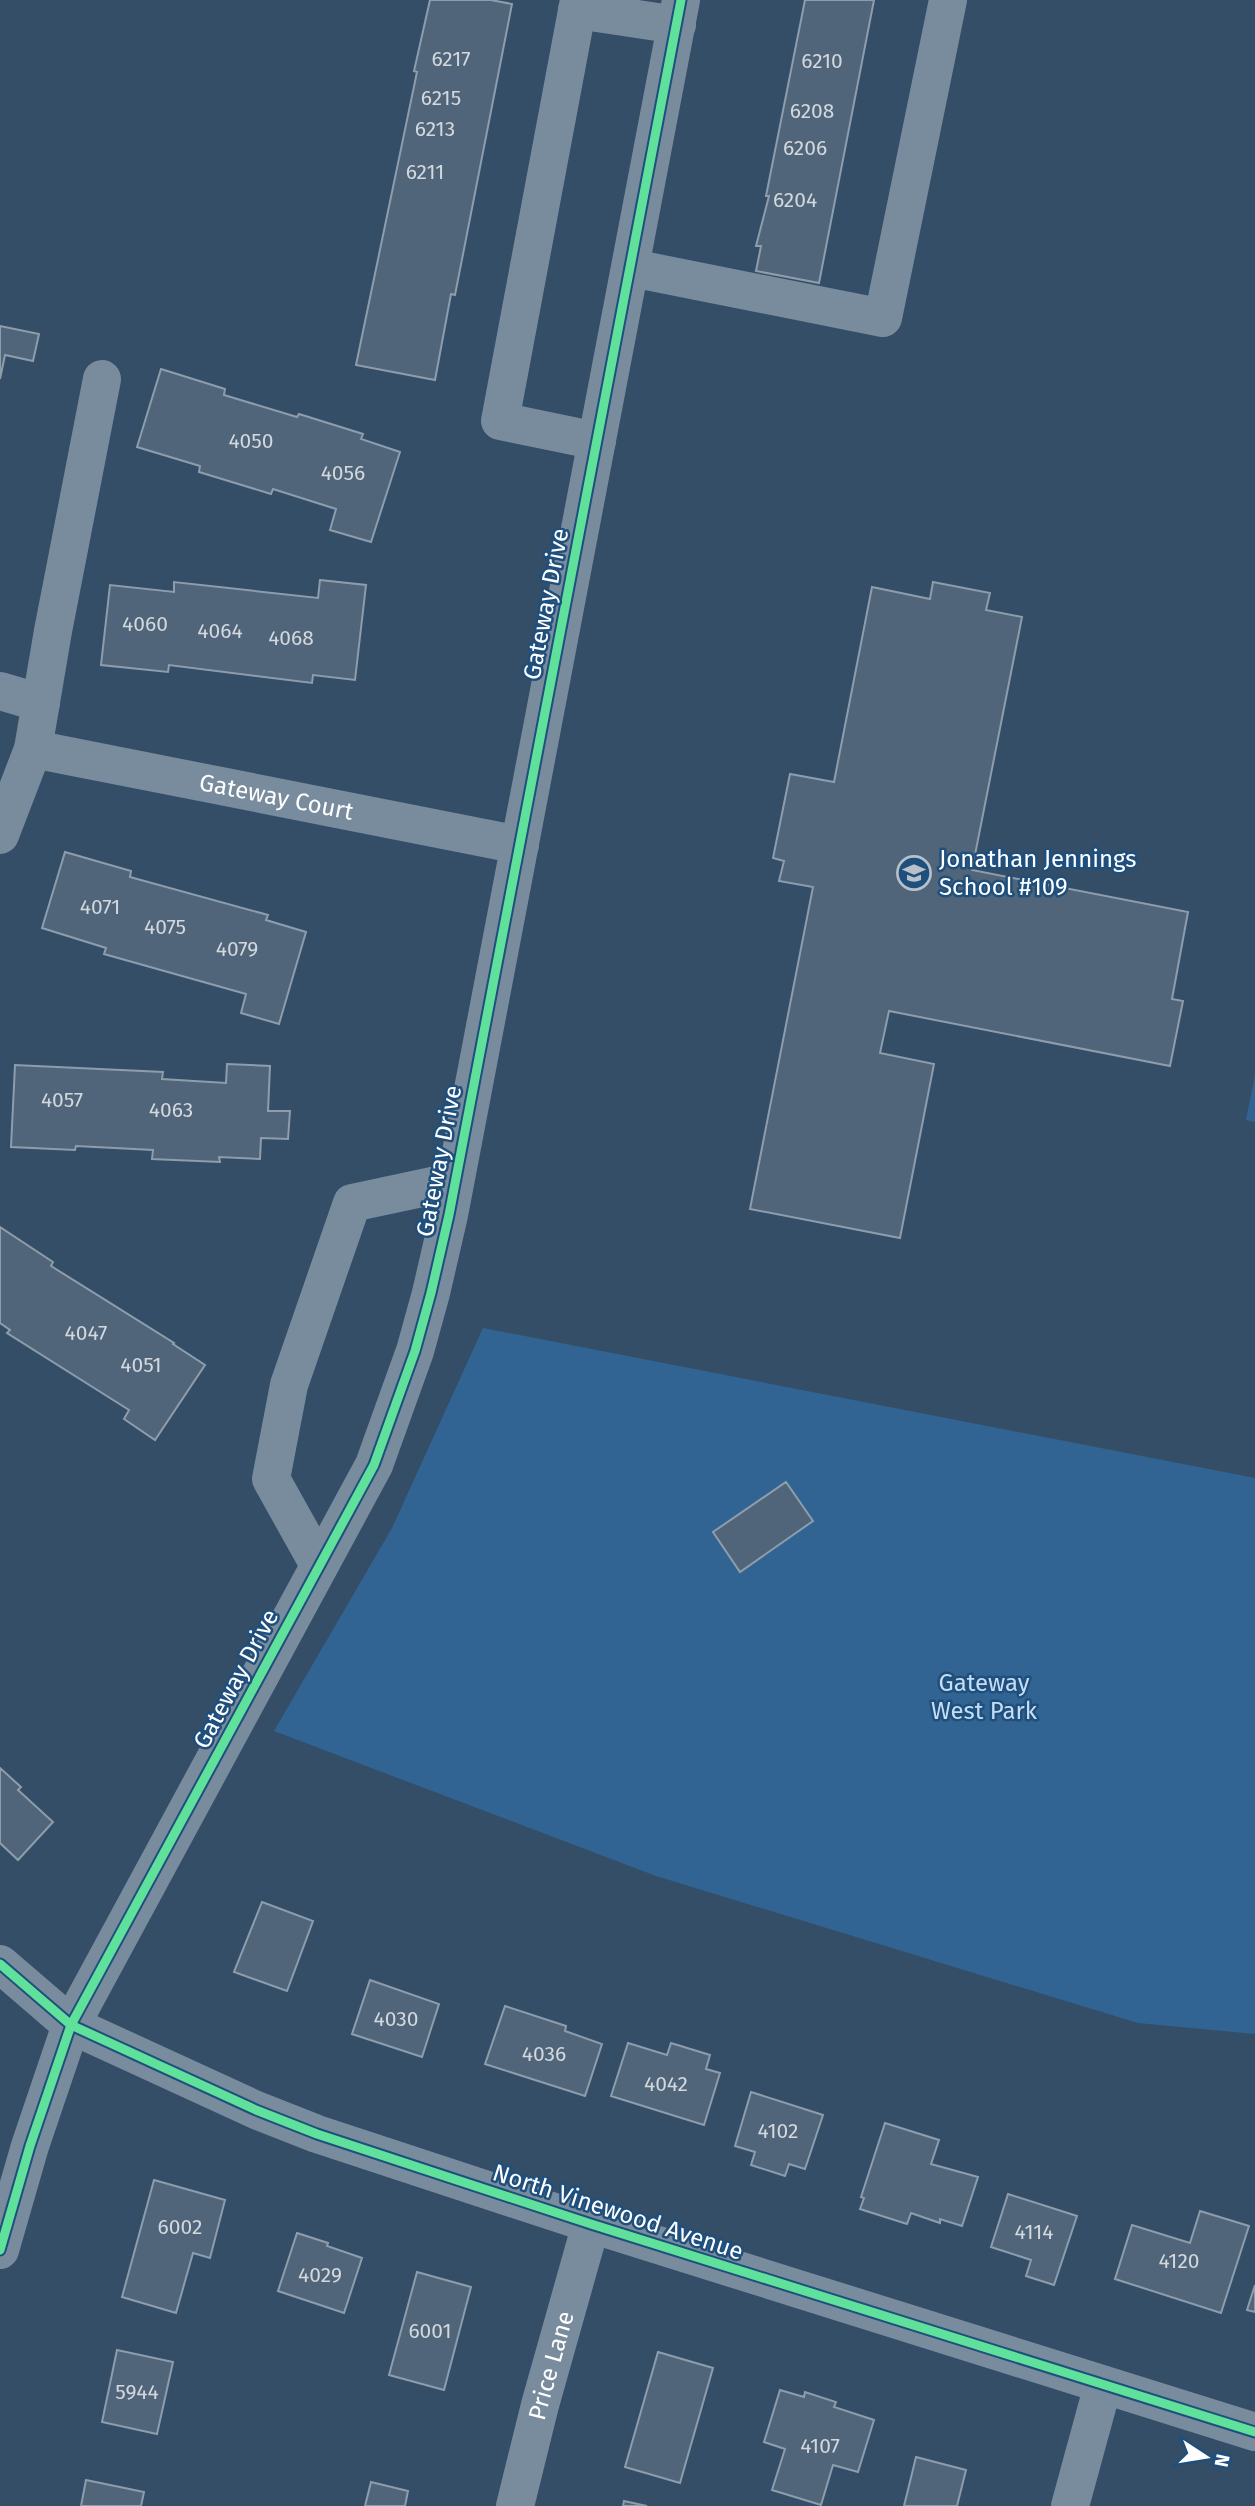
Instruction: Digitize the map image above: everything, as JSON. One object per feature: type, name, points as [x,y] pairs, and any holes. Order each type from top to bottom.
[{"type":"street","points":[[632,268],[884,318],[948,0]]},
{"type":"street","points":[[597,440],[500,421],[578,5],[679,13]]},
{"type":"street","name":"Gateway Drive","points":[[0,2250],[30,2146],[71,2025],[374,1465],[415,1351],[431,1293],[455,1181],[679,13]]},
{"type":"street","points":[[0,835],[8,793],[33,750],[102,379]]},
{"type":"street","points":[[0,691],[41,703]]},
{"type":"street","name":"Gateway Court","points":[[33,750],[520,845]]},
{"type":"street","points":[[319,1565],[271,1479],[289,1385],[352,1203],[455,1181]]},
{"type":"street","name":"North Vinewood Avenue","points":[[0,1964],[71,2025],[268,2115],[317,2134],[591,2224],[1255,2432]]},
{"type":"street","name":"Price Lane","points":[[515,2506],[543,2392],[591,2224]]},
{"type":"street","points":[[1070,2506],[1103,2385]]},
{"type":"green space","points":[[1255,1075],[1255,1122],[1246,1120]]},
{"type":"green space","name":"Gateway West Park","points":[[483,1328],[1255,1478],[1255,2034],[1138,2023],[656,1876],[274,1731],[392,1528]]},
{"type":"building","points":[[430,0],[491,0],[512,4],[455,295],[451,294],[435,380],[356,365]]},
{"type":"building","points":[[805,0],[874,0],[819,283],[756,271],[761,246],[756,246],[769,196],[766,196]]},
{"type":"building","points":[[0,326],[39,334],[33,361],[5,355],[0,379]]},
{"type":"building","points":[[161,369],[225,389],[224,395],[363,434],[361,439],[400,452],[371,542],[330,530],[336,509],[273,489],[271,494],[199,472],[200,466],[137,447]]},
{"type":"building","points":[[320,580],[366,585],[355,680],[313,675],[312,683],[169,665],[168,672],[101,665],[110,585],[174,592],[174,582],[318,598]]},
{"type":"building","points":[[933,582],[990,593],[986,610],[1022,617],[972,870],[1188,912],[1172,999],[1183,1001],[1170,1066],[889,1011],[880,1053],[934,1064],[900,1238],[750,1209],[813,887],[779,881],[784,861],[773,858],[790,774],[834,782],[872,587],[930,599]]},
{"type":"building","points":[[65,852],[131,871],[130,877],[268,915],[266,920],[306,932],[279,1024],[241,1013],[246,994],[104,954],[106,948],[42,928]]},
{"type":"building","points":[[227,1064],[270,1066],[268,1111],[290,1111],[288,1139],[261,1138],[260,1159],[219,1157],[220,1162],[152,1159],[153,1150],[76,1146],[75,1150],[11,1147],[15,1065],[163,1072],[162,1079],[226,1083]]},
{"type":"building","points":[[0,1227],[53,1262],[51,1266],[205,1365],[155,1440],[124,1419],[129,1410],[7,1333],[10,1330],[0,1323]]},
{"type":"building","points":[[786,1482],[813,1521],[740,1572],[713,1532]]},
{"type":"building","points":[[0,1768],[21,1787],[18,1790],[53,1822],[18,1860],[0,1843]]},
{"type":"building","points":[[262,1902],[313,1921],[287,1991],[234,1972]]},
{"type":"building","points":[[370,1980],[439,2004],[422,2057],[352,2034]]},
{"type":"building","points":[[505,2006],[566,2026],[565,2031],[602,2044],[585,2096],[485,2064]]},
{"type":"building","points":[[628,2043],[667,2055],[671,2043],[710,2055],[706,2069],[720,2073],[704,2125],[611,2096]]},
{"type":"building","points":[[751,2092],[823,2115],[805,2169],[789,2164],[785,2176],[751,2165],[755,2152],[735,2146]]},
{"type":"building","points":[[885,2123],[939,2140],[931,2164],[978,2177],[962,2226],[940,2219],[940,2223],[911,2213],[907,2224],[860,2209],[864,2198],[861,2197]]},
{"type":"building","points":[[154,2180],[225,2200],[210,2258],[193,2253],[176,2313],[122,2297]]},
{"type":"building","points":[[1008,2194],[1077,2216],[1054,2285],[1026,2276],[1031,2260],[991,2247]]},
{"type":"building","points":[[1200,2211],[1249,2226],[1221,2313],[1115,2279],[1132,2225],[1190,2243]]},
{"type":"building","points":[[297,2233],[362,2258],[344,2313],[278,2291]]},
{"type":"building","points":[[417,2272],[471,2287],[444,2390],[389,2375]]},
{"type":"building","points":[[1255,2285],[1255,2312],[1247,2310]]},
{"type":"building","points":[[117,2350],[173,2362],[157,2434],[102,2422]]},
{"type":"building","points":[[658,2352],[713,2368],[680,2483],[625,2467]]},
{"type":"building","points":[[780,2390],[804,2397],[805,2392],[836,2402],[834,2407],[874,2420],[858,2472],[833,2465],[821,2505],[772,2490],[785,2449],[764,2442]]},
{"type":"building","points":[[916,2457],[966,2470],[957,2506],[904,2506]]},
{"type":"building","points":[[86,2480],[144,2492],[141,2506],[81,2506]]},
{"type":"building","points":[[371,2482],[408,2491],[405,2506],[365,2506]]},
{"type":"building","points":[[624,2501],[647,2506],[623,2506]]},
{"type":"cycle path","points":[[0,2250],[30,2146],[71,2025],[374,1465],[415,1351],[449,1215],[681,0]]},
{"type":"cycle path","points":[[0,1964],[71,2025],[256,2110],[317,2134],[591,2224],[1255,2432]]},
{"type":"place","name":"Jonathan Jennings School #109","points":[[914,873]]}]
